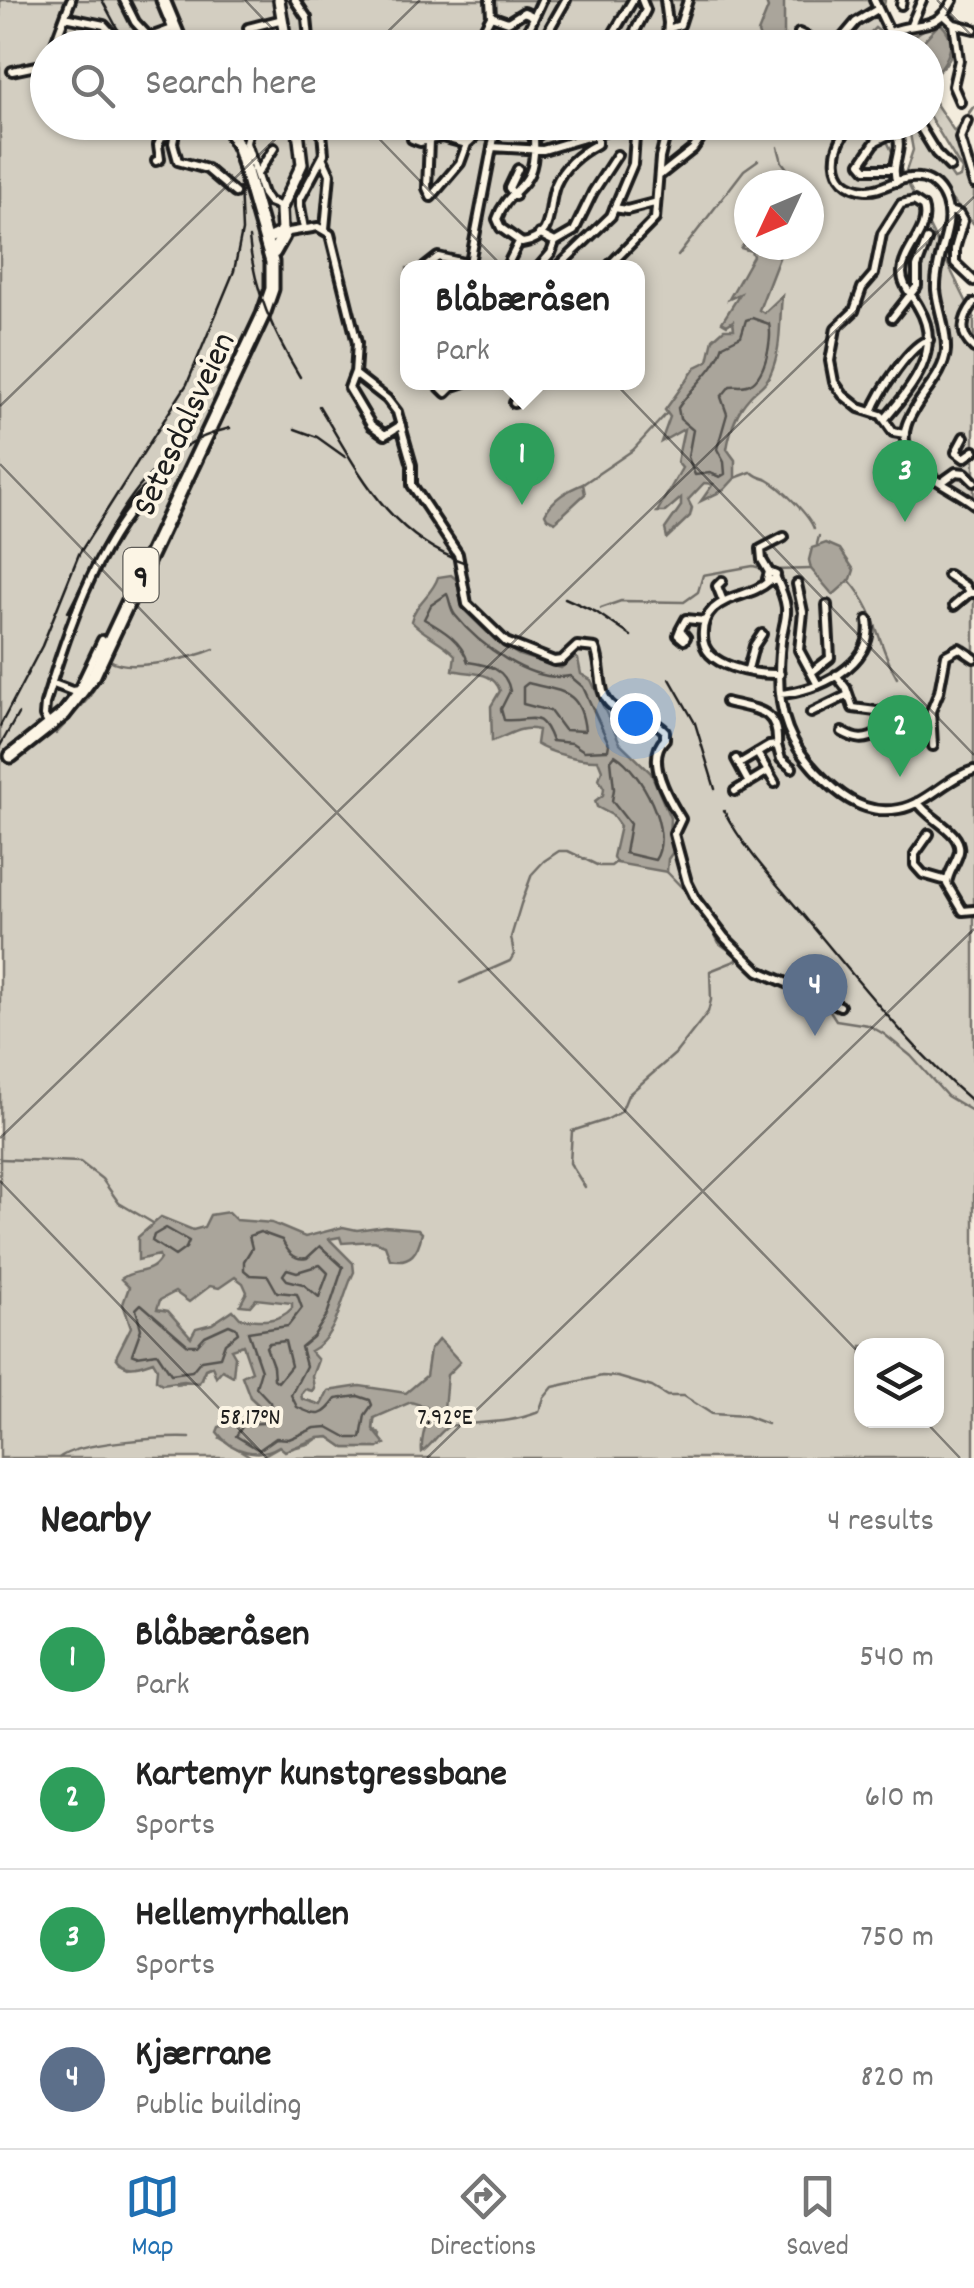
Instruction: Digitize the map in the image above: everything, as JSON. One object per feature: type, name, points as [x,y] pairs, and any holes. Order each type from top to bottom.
[{"type":"highway","points":[[163,0],[175,28]]},
{"type":"highway","name":"Setesdalsveien","points":[[239,140],[278,235],[273,282],[263,315]]},
{"type":"highway","name":"Setesdalsveien","points":[[0,766],[48,720],[66,711],[98,668],[274,290],[278,235]]},
{"type":"main road","points":[[279,0],[285,30]]},
{"type":"main road","points":[[278,235],[282,207],[302,164],[299,140]]},
{"type":"street","points":[[60,30],[71,0]]},
{"type":"street","points":[[124,0],[143,30]]},
{"type":"street","points":[[294,0],[307,18],[308,30]]},
{"type":"street","points":[[484,30],[491,16],[490,0]]},
{"type":"street","points":[[528,30],[542,0]]},
{"type":"street","points":[[550,28],[566,0]]},
{"type":"street","points":[[615,30],[633,0]]},
{"type":"street","points":[[636,30],[646,10],[642,0]]},
{"type":"street","points":[[665,0],[668,29],[680,26],[688,0]]},
{"type":"street","points":[[874,0],[889,30]]},
{"type":"street","points":[[910,25],[922,0]]},
{"type":"street","points":[[896,30],[928,25],[945,16],[953,0]]},
{"type":"street","points":[[847,30],[876,10]]},
{"type":"street","points":[[491,16],[508,22],[524,12],[534,16]]},
{"type":"street","points":[[945,16],[954,24],[974,29]]},
{"type":"street","points":[[65,17],[104,25],[109,30]]},
{"type":"street","points":[[249,30],[257,23],[284,18]]},
{"type":"street","points":[[954,24],[959,66],[953,86],[960,102]]},
{"type":"street","points":[[168,30],[175,28]]},
{"type":"street","points":[[12,71],[30,67]]},
{"type":"street","points":[[967,120],[960,138],[974,184]]},
{"type":"street","points":[[156,161],[160,158],[160,140]]},
{"type":"street","points":[[174,140],[178,160],[208,169],[234,193]]},
{"type":"street","points":[[245,140],[243,145],[266,199],[282,207]]},
{"type":"street","points":[[303,230],[300,196],[322,158],[324,140]]},
{"type":"street","points":[[421,140],[433,140]]},
{"type":"street","points":[[452,140],[466,144]]},
{"type":"street","points":[[430,141],[426,188],[432,197],[462,160],[470,140]]},
{"type":"street","points":[[470,260],[493,140]]},
{"type":"street","points":[[534,140],[529,177],[497,219],[501,228],[518,242],[530,242],[539,234],[549,221],[558,180],[576,156],[597,144],[597,140]]},
{"type":"street","points":[[492,148],[534,151],[575,140]]},
{"type":"street","points":[[566,260],[606,222],[633,164],[635,140]]},
{"type":"street","points":[[615,260],[653,222],[665,140]]},
{"type":"street","points":[[658,176],[699,140]]},
{"type":"street","points":[[840,140],[835,159],[839,173],[848,182],[861,189],[879,188],[912,177],[932,183],[944,196],[950,211],[936,283],[946,356],[936,379],[912,411],[905,434],[912,460],[974,504]]},
{"type":"street","points":[[878,140],[861,163],[866,169],[892,169]]},
{"type":"street","points":[[896,182],[892,169],[898,140]]},
{"type":"street","points":[[928,140],[950,167]]},
{"type":"street","points":[[256,174],[274,148]]},
{"type":"street","points":[[545,260],[555,242],[574,231],[617,155]]},
{"type":"street","points":[[322,158],[330,171],[325,229]]},
{"type":"street","points":[[515,196],[509,188],[518,169]]},
{"type":"street","points":[[885,419],[924,366],[929,340],[924,318],[903,280],[903,267],[926,215],[920,204],[909,200],[888,221],[880,239],[876,270],[862,288],[856,308],[838,325],[830,365],[837,387],[854,405],[885,419],[892,431],[905,434]]},
{"type":"street","points":[[614,208],[627,210],[654,203]]},
{"type":"street","points":[[950,211],[959,214],[963,221],[955,263],[974,281]]},
{"type":"street","points":[[278,235],[316,226],[330,236],[357,343],[349,388],[376,431],[385,435],[401,425]]},
{"type":"street","points":[[539,234],[555,242]]},
{"type":"street","points":[[892,318],[918,285],[916,269],[927,240]]},
{"type":"street","points":[[510,260],[518,242]]},
{"type":"street","points":[[974,303],[962,326],[974,348]]},
{"type":"street","points":[[872,412],[914,347],[929,340]]},
{"type":"street","points":[[352,375],[393,405],[412,465],[414,488],[458,554],[465,598],[471,610],[513,646],[552,661],[562,660],[577,646],[595,648],[610,704],[665,730],[657,758],[668,798],[681,819],[674,836],[696,900],[755,968],[840,1006]]},
{"type":"street","points":[[514,403],[523,390]]},
{"type":"street","points":[[964,437],[956,452],[964,458],[974,451]]},
{"type":"street","points":[[942,482],[956,472],[972,477]]},
{"type":"street","points":[[48,720],[51,683],[86,586],[146,493]]},
{"type":"street","points":[[784,537],[761,549],[762,560],[782,590],[788,614],[780,647],[780,694],[787,730],[804,761],[859,806],[888,810],[920,801],[943,784],[974,770]]},
{"type":"street","points":[[948,575],[971,593],[954,606]]},
{"type":"street","points":[[772,578],[758,589],[723,601],[704,620],[702,641],[710,657],[724,664],[780,674]]},
{"type":"street","points":[[722,581],[717,584],[723,601]]},
{"type":"street","points":[[797,584],[804,612],[798,650],[818,685]]},
{"type":"street","points":[[812,672],[830,658],[827,606]]},
{"type":"street","points":[[680,630],[686,620],[704,620]]},
{"type":"street","points":[[780,694],[799,692],[836,676],[863,649],[868,620]]},
{"type":"street","points":[[748,669],[762,634]]},
{"type":"street","points":[[51,683],[78,690],[102,640]]},
{"type":"street","points":[[933,746],[930,710],[939,692],[945,658],[956,648],[974,658]]},
{"type":"street","points":[[836,676],[853,708],[876,712],[882,724],[878,733],[863,739],[853,740],[842,732]]},
{"type":"street","points":[[811,713],[848,695]]},
{"type":"street","points":[[731,701],[771,717],[778,729],[781,759],[792,771],[804,761]]},
{"type":"street","points":[[748,782],[737,762],[777,745]]},
{"type":"street","points":[[757,753],[774,783]]},
{"type":"street","points":[[734,791],[768,772]]},
{"type":"street","points":[[920,801],[925,814],[948,830],[958,844],[947,882],[960,908],[974,910]]},
{"type":"street","points":[[929,834],[915,854],[915,865],[923,874],[947,882]]},
{"type":"shaded area","points":[[0,0],[885,0],[883,11],[896,30],[30,30],[30,140],[886,140],[974,317],[974,1458],[259,1458],[280,1446],[286,1450],[329,1437],[345,1448],[378,1448],[381,1435],[373,1429],[375,1416],[323,1400],[322,1405],[302,1399],[301,1394],[250,1375],[250,1397],[262,1413],[241,1413],[220,1438],[253,1458],[0,1458]],"holes":[[[131,1336],[234,1372],[213,1366],[205,1369],[202,1380],[176,1384],[153,1361],[128,1367],[120,1363]]]},
{"type":"shaded area","points":[[944,16],[951,19],[952,52],[944,66],[944,30],[941,23],[935,30],[923,30]]},
{"type":"shaded area","points":[[974,106],[959,128],[974,176],[974,224],[932,179],[919,172],[905,174],[913,150],[911,140],[927,140],[954,179],[960,177],[962,170],[944,140],[944,116],[954,131]]},
{"type":"water","points":[[765,0],[784,0],[784,30],[759,30],[768,8]]},
{"type":"water","points":[[940,23],[950,40],[944,62],[944,30],[934,30]]},
{"type":"water","points":[[751,260],[778,260],[759,310],[764,313],[782,296],[777,356],[768,379],[744,403],[732,429],[727,449],[735,460],[735,478],[724,490],[701,501],[713,484],[704,483],[688,500],[690,516],[667,538],[665,529],[681,506],[681,498],[665,512],[657,512],[682,468],[677,462],[684,429],[661,442],[670,417],[665,410],[696,367],[708,361],[713,339],[724,329],[734,329],[733,321],[727,325],[722,322],[740,294],[729,299]]},
{"type":"water","points":[[583,484],[585,494],[555,522],[547,518],[548,508],[557,499]]},
{"type":"water","points":[[826,543],[840,549],[854,570],[851,579],[833,595],[811,569],[809,560],[812,548]]},
{"type":"water","points":[[451,575],[457,580],[462,608],[495,640],[519,655],[561,668],[574,657],[578,659],[581,674],[591,680],[620,743],[651,773],[670,818],[673,852],[667,872],[616,863],[613,857],[620,826],[595,801],[603,795],[604,788],[599,779],[602,770],[598,760],[566,756],[536,744],[538,730],[520,730],[492,741],[491,706],[500,691],[497,684],[481,674],[453,670],[455,655],[411,621],[438,577]]},
{"type":"water","points":[[228,1212],[236,1220],[272,1223],[305,1237],[343,1227],[418,1229],[422,1233],[418,1246],[403,1260],[390,1259],[385,1245],[374,1241],[342,1243],[340,1237],[329,1239],[353,1263],[354,1272],[333,1327],[310,1351],[318,1360],[312,1376],[314,1388],[301,1394],[302,1399],[321,1405],[328,1391],[360,1386],[406,1393],[426,1376],[430,1350],[439,1339],[460,1362],[447,1375],[444,1410],[433,1417],[433,1421],[449,1426],[422,1452],[427,1407],[411,1402],[374,1418],[373,1429],[385,1444],[378,1448],[345,1448],[329,1437],[285,1451],[279,1446],[263,1452],[246,1451],[230,1445],[217,1432],[241,1413],[262,1413],[242,1376],[252,1371],[243,1345],[231,1349],[235,1356],[233,1376],[222,1370],[216,1377],[212,1366],[205,1369],[199,1383],[162,1384],[156,1380],[153,1361],[133,1366],[120,1362],[116,1357],[131,1327],[123,1304],[129,1287],[121,1279],[152,1268],[160,1259],[159,1255],[138,1260],[138,1237],[161,1217],[193,1230],[204,1227],[210,1215]],"holes":[[[235,1277],[247,1292],[240,1305],[250,1306],[256,1299],[292,1303],[292,1308],[275,1319],[261,1320],[240,1318],[233,1310],[212,1324],[196,1328],[191,1337],[168,1311],[157,1309],[160,1300],[175,1292],[189,1302],[210,1286],[219,1288]]]},
{"type":"waterway","points":[[778,147],[788,170]]},
{"type":"waterway","points":[[678,256],[744,170],[758,160]]},
{"type":"waterway","points":[[218,425],[261,337]]},
{"type":"waterway","points":[[583,484],[633,450],[666,414]]},
{"type":"waterway","points":[[56,734],[88,699],[106,669],[212,436]]},
{"type":"waterway","points":[[735,478],[751,472]]},
{"type":"waterway","points":[[753,473],[787,495],[814,529]]},
{"type":"waterway","points":[[817,544],[819,536]]},
{"type":"waterway","points":[[601,608],[621,601],[684,602],[698,592],[703,575],[753,566],[765,569]]},
{"type":"waterway","points":[[773,570],[811,569]]},
{"type":"waterway","points":[[849,580],[872,616],[897,678]]},
{"type":"waterway","points":[[110,660],[145,665],[214,649]]},
{"type":"waterway","points":[[460,983],[510,961],[514,954],[511,937],[521,904],[532,874],[544,861],[559,851],[568,851],[599,866],[616,862]]},
{"type":"waterway","points":[[667,872],[692,898]]},
{"type":"waterway","points":[[708,921],[719,943],[749,965]]},
{"type":"waterway","points":[[585,1187],[570,1163],[572,1131],[621,1112],[628,1095],[675,1054],[708,1012],[710,971],[740,959]]},
{"type":"waterway","points":[[773,980],[825,1003],[836,1020],[868,1025],[884,1034],[911,1056],[947,1096],[974,1112]]},
{"type":"waterway","points":[[0,1159],[80,1162],[102,1179],[119,1203],[153,1223]]},
{"type":"waterway","points":[[449,1426],[504,1421],[539,1412],[553,1387],[602,1376],[652,1387],[667,1396],[684,1396],[712,1414],[746,1416],[767,1424]]},
{"type":"waterway","points":[[59,1458],[102,1444],[190,1438]]},
{"type":"railway","points":[[102,0],[119,30]]},
{"type":"railway","points":[[0,726],[42,646],[79,554],[187,384],[234,271],[242,231],[240,183],[226,140]]},
{"type":"railway","points":[[249,238],[266,311],[300,377]]},
{"type":"railway","points":[[319,406],[363,478],[396,519],[416,537],[466,563]]},
{"type":"railway","points":[[68,612],[112,527],[149,476],[171,455],[198,439],[230,428]]},
{"type":"railway","points":[[295,429],[317,437],[345,457]]},
{"type":"railway","points":[[565,598],[596,612],[631,636]]},
{"type":"railway","points":[[670,679],[695,723],[715,789]]},
{"type":"railway","points":[[0,746],[18,714]]},
{"type":"railway","points":[[724,811],[763,868],[867,992],[929,1061],[974,1103]]},
{"type":"place","name":"Blåbæråsen","points":[[522,505]]},
{"type":"place","name":"Hellemyrhallen","points":[[905,522]]},
{"type":"place","name":"Kartemyr kunstgressbane","points":[[900,777]]},
{"type":"place","name":"Kjærrane","points":[[815,1036]]}]
